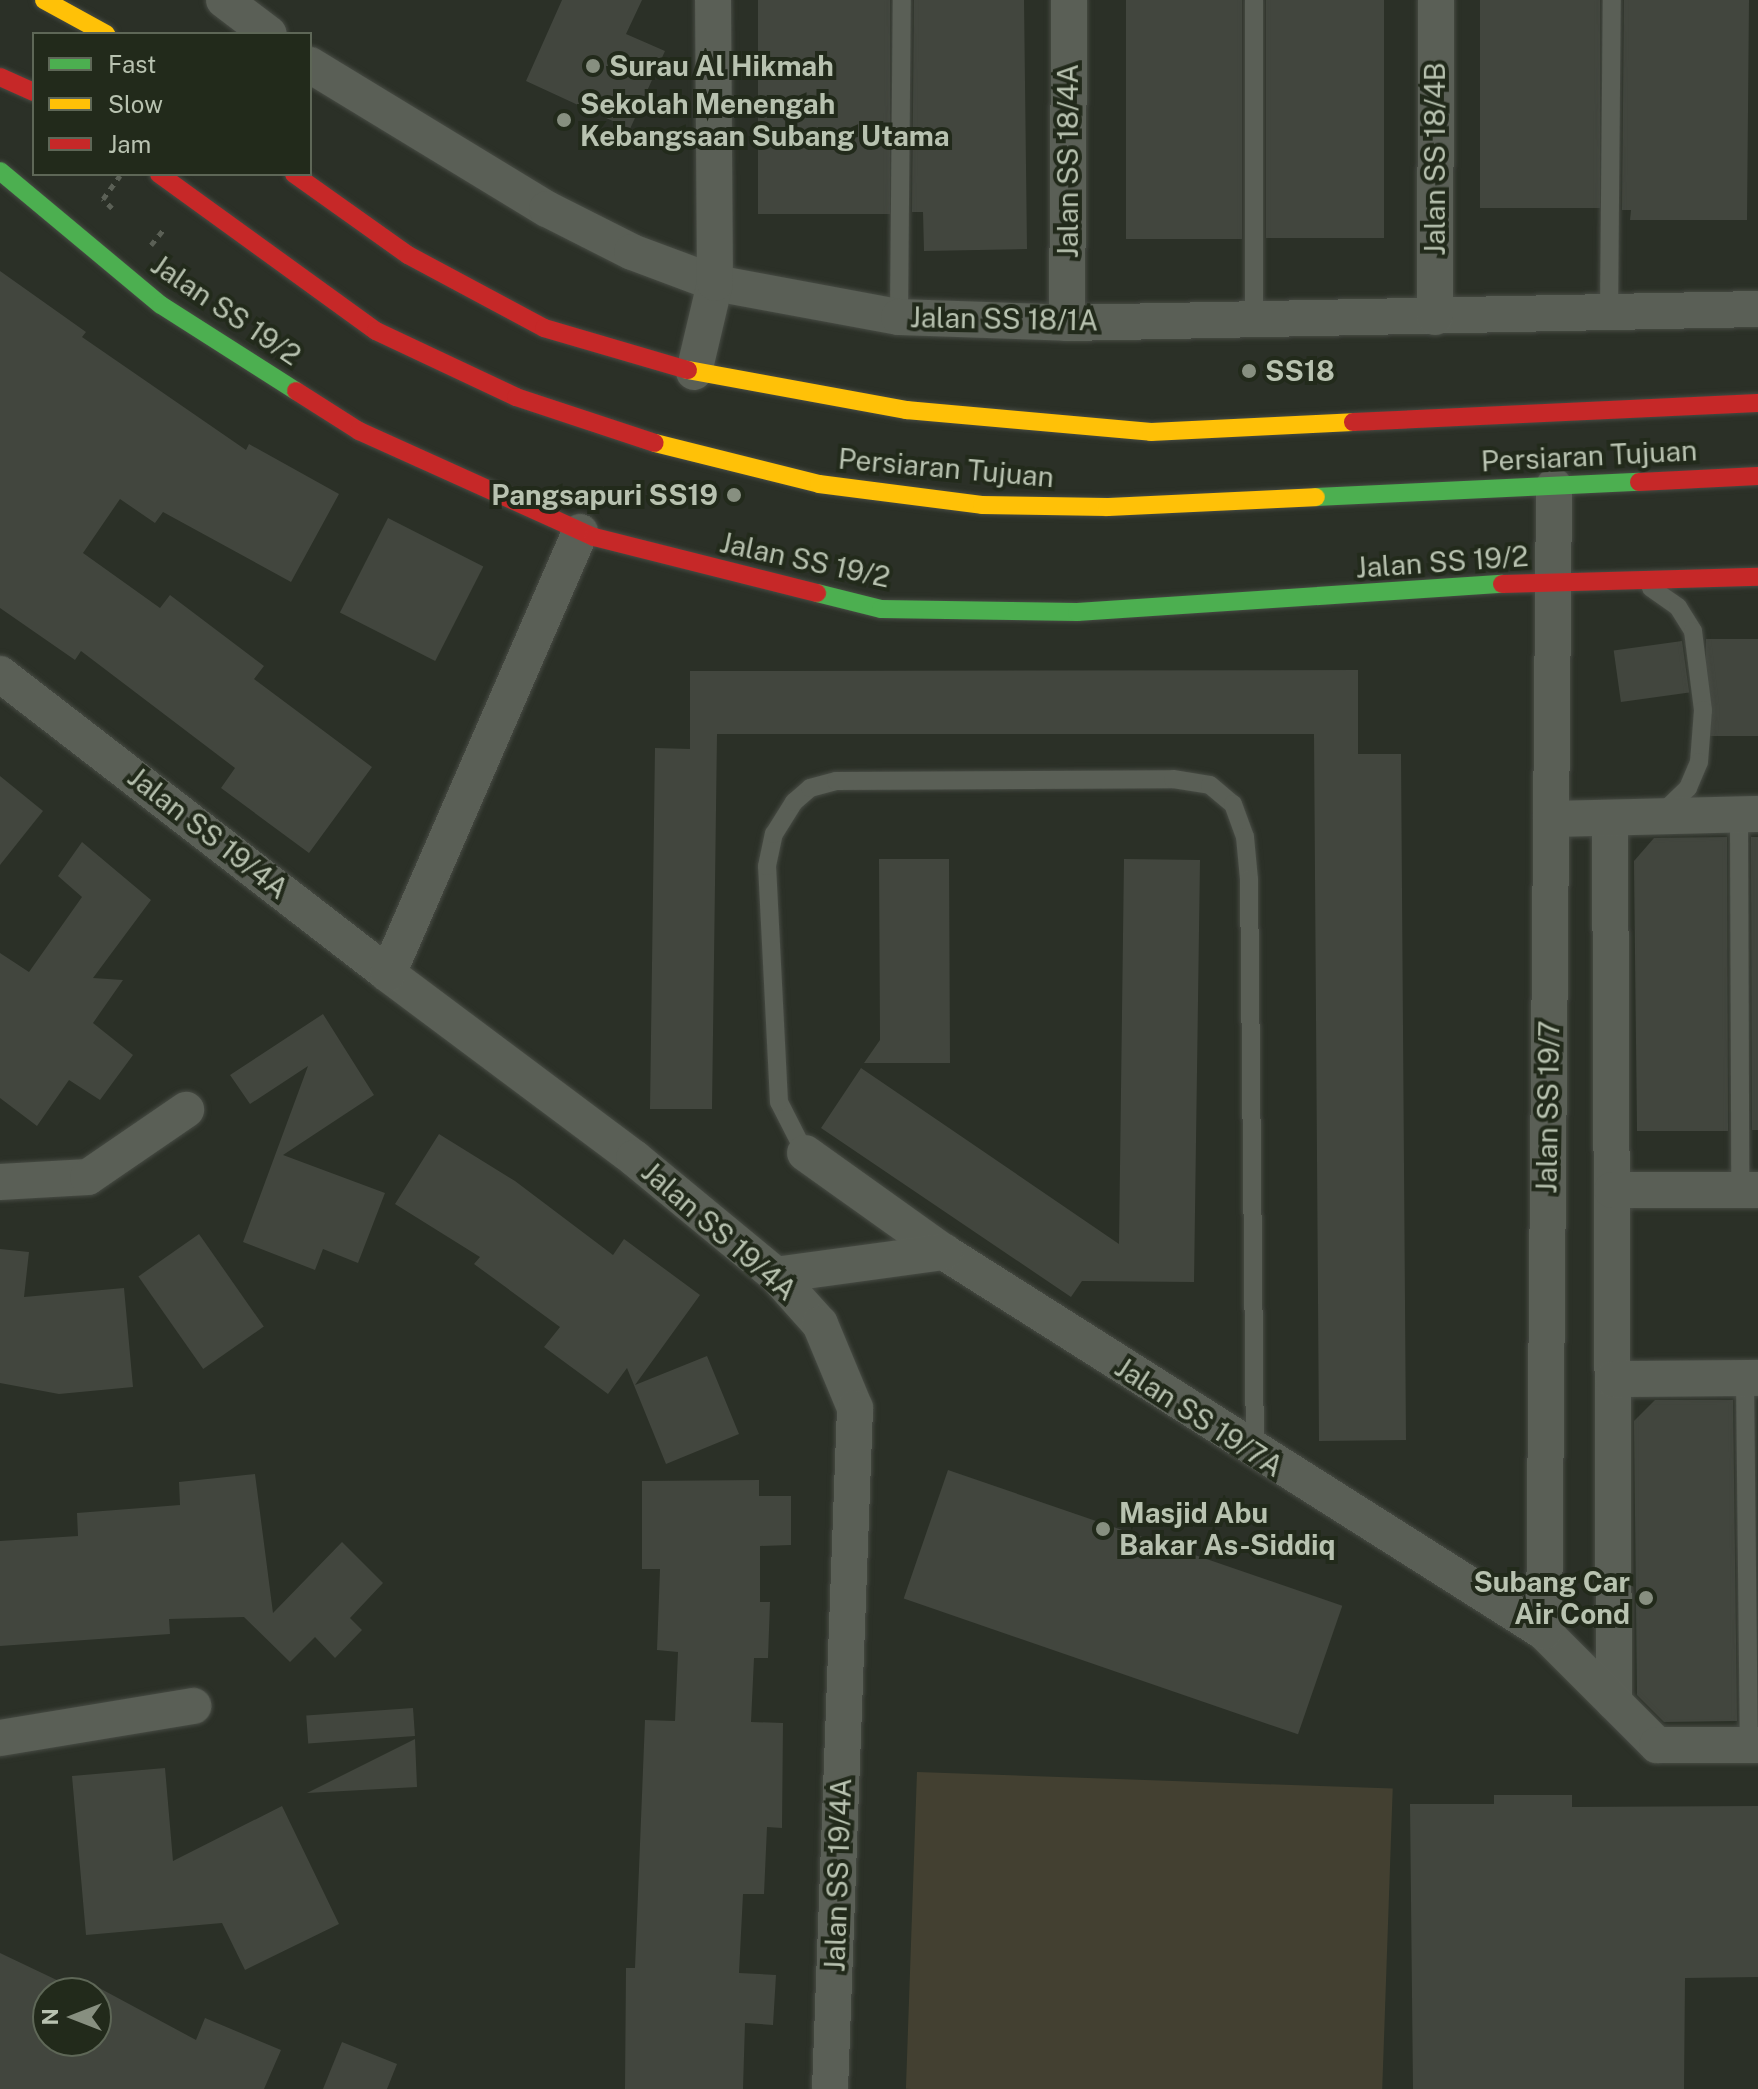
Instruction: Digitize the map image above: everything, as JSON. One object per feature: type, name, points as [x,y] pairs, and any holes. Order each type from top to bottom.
[{"type":"main road","points":[[44,0],[102,32]]},
{"type":"main road","points":[[0,77],[32,91]]},
{"type":"main road","name":"Jalan SS 19/2","points":[[0,171],[161,305],[359,431],[580,532],[881,609],[1077,612],[1553,581],[1758,577]]},
{"type":"main road","name":"Persiaran Tujuan","points":[[162,176],[376,331],[516,397],[702,458],[804,481],[982,505],[1107,507],[1758,476]]},
{"type":"main road","name":"Persiaran Tujuan","points":[[297,176],[408,255],[544,328],[694,372],[906,410],[1151,432],[1758,403]]},
{"type":"street","points":[[224,0],[266,32]]},
{"type":"street","points":[[694,372],[715,283],[713,0]]},
{"type":"street","name":"Jalan SS 18/4A","points":[[1067,323],[1069,0]]},
{"type":"street","name":"Jalan SS 18/4B","points":[[1435,317],[1436,0]]},
{"type":"street","name":"Jalan SS 18/1A","points":[[312,66],[547,209],[632,252],[715,283],[899,317],[1067,323],[1609,315],[1758,309]]},
{"type":"street","name":"Jalan SS 19/7","points":[[1544,1632],[1554,486]]},
{"type":"street","points":[[388,974],[580,532]]},
{"type":"street","name":"Jalan SS 19/4A","points":[[0,674],[388,974],[634,1158],[776,1275],[820,1324],[855,1408],[830,2089]]},
{"type":"street","points":[[1551,819],[1748,814]]},
{"type":"street","points":[[1610,818],[1614,1702]]},
{"type":"street","points":[[0,1182],[88,1177],[186,1110]]},
{"type":"street","name":"Jalan SS 19/7A","points":[[805,1153],[944,1252],[1255,1454],[1544,1632],[1657,1745],[1754,1745]]},
{"type":"street","points":[[1612,1190],[1749,1190]]},
{"type":"street","points":[[776,1275],[944,1252]]},
{"type":"street","points":[[1613,1379],[1752,1378]]},
{"type":"street","points":[[0,1738],[193,1706]]},
{"type":"lane","points":[[899,317],[902,0]]},
{"type":"lane","points":[[1254,0],[1254,320]]},
{"type":"lane","points":[[1609,315],[1612,0]]},
{"type":"lane","points":[[1635,579],[1663,595],[1688,619],[1699,661],[1703,739],[1699,762],[1688,788],[1658,817]]},
{"type":"lane","points":[[805,1153],[779,1102],[767,866],[774,834],[794,802],[810,788],[836,781],[1173,779],[1210,785],[1233,804],[1245,837],[1249,879],[1255,1454]]},
{"type":"lane","points":[[1748,814],[1749,1190]]},
{"type":"lane","points":[[1752,1378],[1754,1745]]},
{"type":"path","points":[[103,199],[120,176]]},
{"type":"shaded area","points":[[917,1772],[1393,1789],[1382,2089],[906,2089]]},
{"type":"building","points":[[562,0],[642,0],[626,34],[665,51],[630,129],[526,81]]},
{"type":"building","points":[[758,0],[890,0],[890,214],[758,214]]},
{"type":"building","points":[[914,0],[1024,0],[1027,249],[924,251],[923,212],[912,212]]},
{"type":"building","points":[[1126,0],[1242,0],[1242,239],[1126,239]]},
{"type":"building","points":[[1266,0],[1384,0],[1384,238],[1266,238]]},
{"type":"building","points":[[1480,0],[1600,0],[1600,208],[1480,208]]},
{"type":"building","points":[[1624,0],[1749,0],[1747,220],[1630,220],[1631,210],[1622,210]]},
{"type":"building","points":[[0,271],[86,332],[82,337],[246,450],[249,444],[339,494],[291,582],[163,512],[155,523],[120,499],[83,553],[160,608],[170,595],[264,666],[254,679],[372,767],[309,853],[221,788],[235,768],[81,651],[75,660],[0,608]]},
{"type":"building","points":[[388,518],[483,567],[435,661],[340,612]]},
{"type":"building","points":[[1706,639],[1758,639],[1758,736],[1706,736]]},
{"type":"building","points":[[1682,641],[1689,692],[1621,702],[1614,651]]},
{"type":"building","points":[[1358,670],[1358,754],[1401,754],[1406,1440],[1319,1441],[1314,734],[717,734],[712,1109],[650,1109],[655,748],[690,749],[690,671]]},
{"type":"building","points":[[0,776],[43,811],[0,865]]},
{"type":"building","points":[[1727,837],[1728,1131],[1637,1131],[1634,861],[1654,838]]},
{"type":"building","points":[[1751,837],[1758,837],[1758,1130],[1752,1130]]},
{"type":"building","points":[[82,842],[151,900],[93,978],[123,980],[93,1023],[133,1055],[100,1100],[69,1080],[37,1126],[0,1098],[0,953],[29,972],[82,897],[58,876]]},
{"type":"building","points":[[879,859],[949,859],[950,1063],[864,1063],[880,1040]]},
{"type":"building","points":[[1124,859],[1200,860],[1194,1282],[1082,1281],[1071,1297],[821,1128],[861,1068],[1119,1244]]},
{"type":"building","points":[[323,1014],[374,1095],[283,1155],[385,1193],[358,1263],[323,1249],[315,1270],[243,1242],[308,1066],[250,1104],[230,1075]]},
{"type":"building","points":[[439,1134],[515,1181],[613,1255],[624,1239],[700,1295],[635,1385],[707,1356],[739,1434],[666,1464],[627,1368],[608,1394],[544,1347],[560,1327],[474,1264],[480,1257],[395,1204]]},
{"type":"building","points":[[199,1234],[264,1327],[203,1369],[138,1276]]},
{"type":"building","points":[[0,1249],[29,1252],[24,1297],[124,1288],[133,1387],[59,1394],[0,1383]]},
{"type":"building","points":[[1655,1400],[1733,1400],[1737,1721],[1664,1722],[1637,1695],[1634,1421]]},
{"type":"building","points":[[948,1470],[1342,1606],[1298,1734],[904,1599]]},
{"type":"building","points":[[255,1474],[273,1613],[342,1542],[383,1583],[350,1618],[362,1630],[335,1658],[315,1637],[290,1662],[244,1617],[169,1619],[170,1634],[0,1646],[0,1541],[78,1536],[77,1513],[180,1505],[179,1482]]},
{"type":"building","points":[[759,1480],[759,1496],[791,1496],[791,1545],[760,1546],[760,1602],[770,1602],[768,1658],[754,1658],[751,1722],[783,1723],[782,1828],[767,1827],[764,1894],[743,1894],[739,1973],[776,1975],[773,2025],[745,2023],[743,2089],[625,2089],[626,1968],[635,1968],[645,1720],[675,1721],[678,1652],[657,1650],[660,1569],[642,1569],[642,1481]]},
{"type":"building","points":[[413,1708],[415,1736],[308,1743],[306,1715]]},
{"type":"building","points":[[415,1739],[417,1787],[307,1793]]},
{"type":"building","points":[[165,1768],[173,1861],[282,1806],[339,1924],[245,1970],[222,1923],[86,1935],[72,1776]]},
{"type":"building","points":[[1494,1795],[1572,1795],[1572,1807],[1758,1806],[1758,1977],[1685,1978],[1684,2089],[1413,2089],[1410,1804],[1494,1804]]},
{"type":"building","points":[[0,1953],[50,1977],[32,1977],[32,2057],[112,2057],[112,1995],[196,2040],[205,2018],[281,2050],[264,2089],[0,2089]]},
{"type":"building","points":[[342,2042],[397,2064],[387,2089],[323,2089]]},
{"type":"traffic: fast","points":[[0,171],[161,305],[296,391]]},
{"type":"traffic: fast","points":[[1316,497],[1639,482]]},
{"type":"traffic: fast","points":[[817,593],[881,609],[1077,612],[1502,584]]},
{"type":"traffic: slow","points":[[44,0],[102,32]]},
{"type":"traffic: slow","points":[[688,370],[906,410],[1151,432],[1353,422]]},
{"type":"traffic: slow","points":[[655,443],[819,484],[982,505],[1107,507],[1316,497]]},
{"type":"traffic: jam","points":[[0,77],[32,91]]},
{"type":"traffic: jam","points":[[162,176],[376,331],[516,397],[655,443]]},
{"type":"traffic: jam","points":[[297,176],[408,255],[544,328],[688,370]]},
{"type":"traffic: jam","points":[[296,391],[359,431],[594,537],[817,593]]},
{"type":"traffic: jam","points":[[1353,422],[1758,403]]},
{"type":"traffic: jam","points":[[1639,482],[1758,476]]},
{"type":"traffic: jam","points":[[1502,584],[1758,577]]},
{"type":"place","name":"Surau Al Hikmah","points":[[593,66]]},
{"type":"place","name":"Sekolah Menengah Kebangsaan Subang Utama","points":[[564,120]]},
{"type":"place","name":"SS18","points":[[1249,371]]},
{"type":"place","name":"Pangsapuri SS19","points":[[734,495]]},
{"type":"place","name":"Masjid Abu Bakar As-Siddiq","points":[[1103,1529]]},
{"type":"place","name":"Subang Car Air Cond","points":[[1646,1598]]}]
